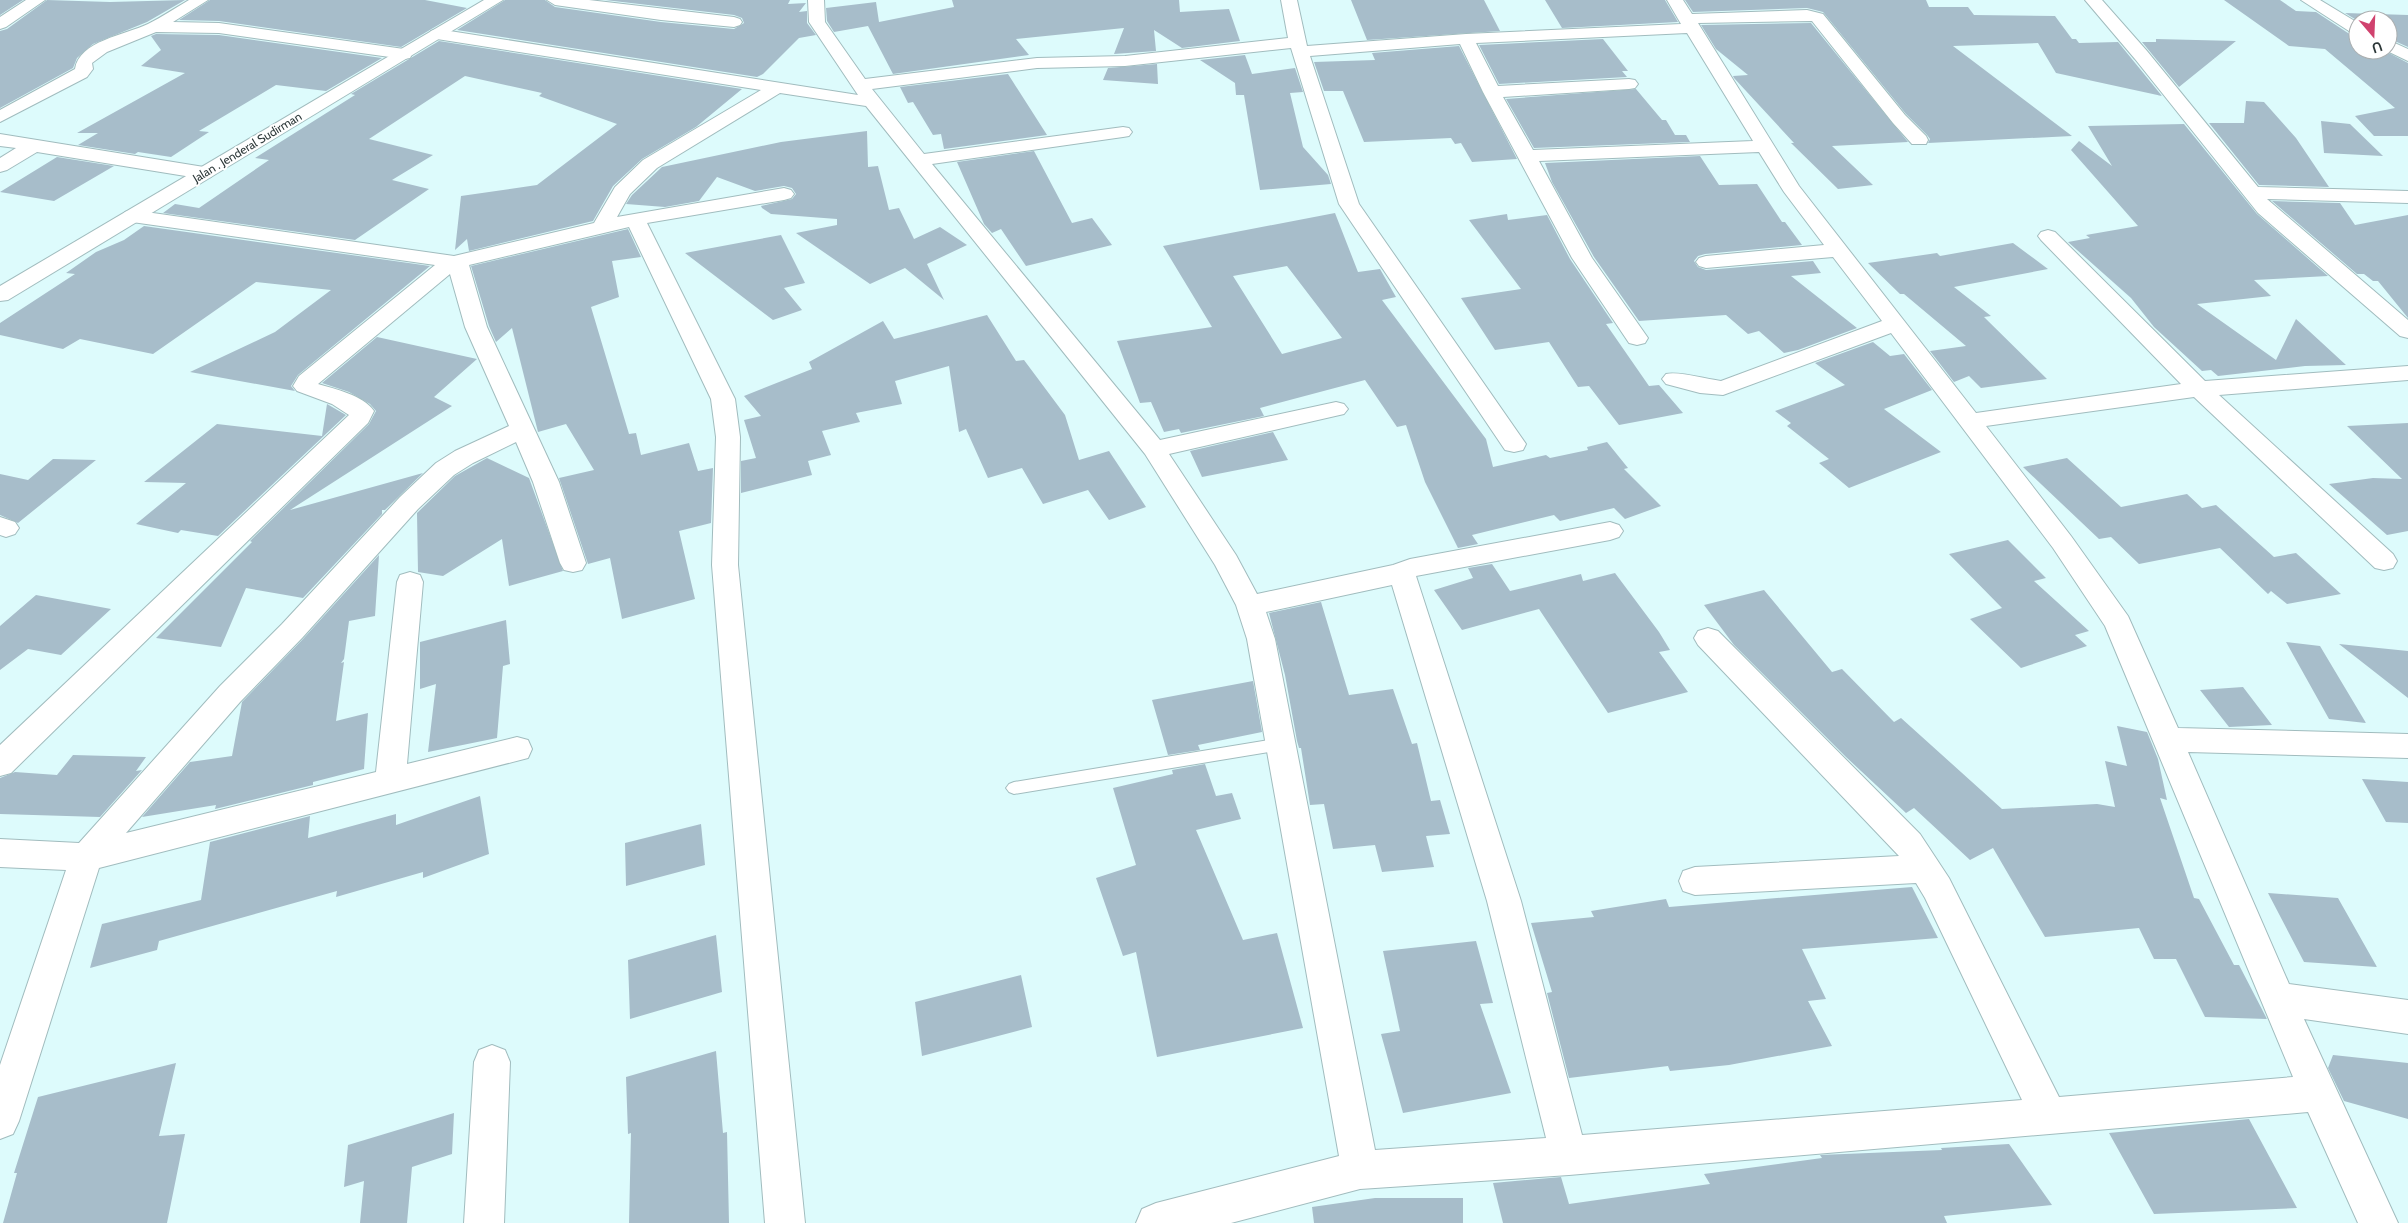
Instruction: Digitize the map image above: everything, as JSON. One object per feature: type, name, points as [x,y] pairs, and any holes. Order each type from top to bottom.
[{"type":"street","points":[[0,24],[37,0]]},
{"type":"street","points":[[0,118],[81,73],[84,69],[84,61],[101,48],[154,27],[200,0]]},
{"type":"street","name":"Jalan . Jenderal Sudirman","points":[[0,294],[495,0]]},
{"type":"street","points":[[555,0],[661,15],[734,22]]},
{"type":"street","points":[[820,0],[817,22],[867,93],[1154,449],[1227,562],[1250,605],[1261,639],[1360,1170]]},
{"type":"street","points":[[1289,0],[1299,47],[1350,204],[1514,444]]},
{"type":"street","points":[[2093,0],[2141,55],[2264,209],[2408,331]]},
{"type":"street","points":[[2309,0],[2348,24]]},
{"type":"street","points":[[437,34],[778,87],[867,93],[1037,63],[1125,61],[1299,47],[1466,39],[1685,15],[1807,15],[1816,17],[1899,119],[1919,140]]},
{"type":"street","points":[[1685,15],[1791,188],[2062,542],[2118,623],[2318,1094],[2378,1223]]},
{"type":"street","points":[[154,27],[219,28],[404,54]]},
{"type":"street","points":[[1466,39],[1492,92],[1582,258],[1637,338]]},
{"type":"street","points":[[1492,92],[1629,84]]},
{"type":"street","points":[[602,227],[622,190],[650,164],[778,87]]},
{"type":"street","points":[[920,160],[1123,132]]},
{"type":"street","points":[[0,140],[204,173]]},
{"type":"street","points":[[0,166],[35,145]]},
{"type":"street","points":[[1526,156],[1765,146]]},
{"type":"street","points":[[2251,193],[2408,197]]},
{"type":"street","points":[[132,216],[455,262],[635,219],[784,194]]},
{"type":"street","points":[[635,219],[723,398],[728,437],[725,565],[785,1223]]},
{"type":"street","points":[[2048,236],[2199,389],[2384,561]]},
{"type":"street","points":[[1706,262],[1839,250]]},
{"type":"street","points":[[455,262],[476,327],[546,482],[573,563]]},
{"type":"street","points":[[0,764],[360,418],[362,410],[340,399],[308,388],[305,386],[306,381],[455,262]]},
{"type":"street","points":[[1674,379],[1700,386],[1724,388],[1895,324]]},
{"type":"street","points":[[1969,421],[2199,389],[2408,373]]},
{"type":"street","points":[[1154,449],[1336,408]]},
{"type":"street","points":[[0,1121],[86,857],[230,694],[292,631],[409,503],[452,465],[522,429]]},
{"type":"street","points":[[1250,605],[1403,573],[1410,568],[1610,531]]},
{"type":"street","points":[[1403,573],[1504,901],[1569,1156]]},
{"type":"street","points":[[390,780],[410,582]]},
{"type":"street","points":[[1708,638],[1909,844],[1937,888],[2049,1116]]},
{"type":"street","points":[[2168,740],[2408,746]]},
{"type":"street","points":[[0,853],[86,857],[517,749]]},
{"type":"street","points":[[1695,881],[1925,869]]},
{"type":"street","points":[[2279,999],[2408,1017]]},
{"type":"street","points":[[484,1223],[492,1062]]},
{"type":"street","points":[[1172,1221],[1360,1170],[1569,1156],[2318,1094]]},
{"type":"lane","points":[[1014,788],[1281,744]]},
{"type":"building","points":[[0,0],[23,0],[0,15]]},
{"type":"building","points":[[47,0],[110,2],[185,0],[147,22],[93,44],[77,58],[73,68],[0,108],[0,31],[7,29]]},
{"type":"building","points":[[210,0],[425,0],[467,8],[401,47],[219,21],[179,20]]},
{"type":"building","points":[[505,0],[545,0],[555,7],[661,22],[734,29],[744,23],[742,18],[734,15],[605,0],[790,0],[788,4],[806,3],[799,12],[807,11],[807,23],[816,35],[799,38],[763,74],[757,77],[457,30]]},
{"type":"building","points":[[952,0],[1179,0],[1180,12],[1229,9],[1240,41],[1182,48],[1154,30],[1156,51],[1114,54],[1124,28],[1016,39],[1029,55],[893,74],[868,26],[834,32],[827,21],[826,8],[876,2],[879,22],[954,7]]},
{"type":"building","points":[[1351,0],[1484,0],[1500,31],[1367,40]]},
{"type":"building","points":[[1545,0],[1665,0],[1678,22],[1562,28]]},
{"type":"building","points":[[1685,0],[1926,0],[1929,7],[1968,7],[1974,15],[2055,16],[2072,39],[2076,39],[2079,43],[2118,42],[2162,96],[2056,73],[2038,43],[1953,46],[2072,136],[1928,143],[1930,139],[1927,135],[1906,114],[1823,12],[1807,8],[1693,12]]},
{"type":"building","points":[[2224,0],[2280,0],[2296,11],[2316,12],[2348,33],[2348,60],[2398,60],[2398,58],[2408,63],[2408,136],[2374,136],[2355,116],[2395,108],[2325,49],[2289,46]]},
{"type":"building","points":[[2398,15],[2408,15],[2408,47],[2398,42]]},
{"type":"building","points":[[1811,23],[1908,142],[1832,146],[1873,185],[1838,189],[1791,143],[1794,143],[1734,78],[1733,76],[1748,75],[1716,49],[1701,25]]},
{"type":"building","points":[[156,34],[219,35],[382,58],[326,91],[276,85],[199,131],[209,132],[171,157],[138,152],[135,154],[78,145],[98,133],[77,133],[185,73],[141,66],[161,50],[151,36]]},
{"type":"building","points":[[1603,39],[1628,71],[1622,71],[1627,77],[1499,84],[1479,45]]},
{"type":"building","points":[[2156,39],[2236,41],[2179,87],[2142,42],[2156,42]]},
{"type":"building","points":[[439,41],[742,89],[696,127],[642,159],[613,186],[593,221],[469,251],[467,239],[455,250],[461,196],[537,185],[617,124],[539,96],[542,93],[465,76],[369,139],[433,155],[392,180],[429,189],[355,240],[163,213],[175,204],[199,208],[269,160],[255,158],[355,95],[351,94]]},
{"type":"building","points":[[1459,46],[1517,159],[1472,162],[1461,143],[1455,144],[1451,138],[1364,142],[1343,91],[1324,91],[1314,62],[1375,60],[1372,53]]},
{"type":"building","points":[[1245,55],[1252,74],[1295,68],[1303,92],[1290,93],[1303,147],[1328,175],[1331,184],[1260,190],[1244,95],[1236,95],[1235,83],[1200,60]]},
{"type":"building","points":[[1157,64],[1158,84],[1103,80],[1108,68]]},
{"type":"building","points":[[1008,74],[1047,135],[944,149],[941,134],[933,135],[913,102],[908,103],[900,87]]},
{"type":"building","points":[[1636,89],[1662,120],[1666,120],[1675,135],[1686,135],[1690,142],[1534,148],[1506,99]]},
{"type":"building","points":[[2246,101],[2264,102],[2296,138],[2329,187],[2259,185],[2209,123],[2244,123]]},
{"type":"building","points":[[2321,121],[2350,124],[2383,156],[2324,153]]},
{"type":"building","points":[[2184,124],[2257,214],[2328,276],[2254,280],[2271,296],[2197,304],[2276,360],[2296,319],[2346,365],[2305,366],[2218,376],[2211,370],[2202,371],[2154,327],[2131,298],[2068,242],[2090,238],[2086,235],[2138,226],[2071,150],[2079,141],[2112,166],[2088,126]]},
{"type":"building","points":[[867,131],[868,167],[878,166],[889,210],[899,208],[914,239],[940,227],[967,245],[927,264],[944,300],[905,268],[870,284],[796,233],[837,225],[837,219],[771,214],[762,208],[761,206],[792,199],[796,194],[792,188],[784,186],[755,191],[717,177],[699,201],[665,207],[626,204],[632,195],[662,167],[781,142]]},
{"type":"building","points":[[1034,151],[1072,223],[1092,218],[1112,245],[1026,266],[1001,229],[992,233],[984,224],[957,162]]},
{"type":"building","points":[[1700,156],[1719,185],[1757,184],[1782,222],[1785,222],[1802,245],[1705,254],[1698,256],[1694,261],[1698,267],[1706,270],[1813,261],[1821,273],[1791,276],[1857,328],[1798,350],[1784,353],[1759,331],[1748,334],[1726,315],[1639,321],[1594,257],[1552,182],[1545,163]]},
{"type":"building","points":[[57,157],[114,166],[54,201],[0,192]]},
{"type":"building","points":[[2272,201],[2340,203],[2355,225],[2408,215],[2408,318],[2378,281],[2373,281],[2364,274],[2357,274]]},
{"type":"building","points":[[1335,213],[1358,272],[1380,269],[1396,297],[1382,300],[1486,439],[1493,467],[1546,455],[1550,458],[1588,450],[1587,447],[1607,442],[1628,468],[1624,469],[1661,506],[1625,519],[1614,508],[1560,521],[1554,515],[1472,535],[1478,544],[1458,548],[1425,482],[1406,425],[1397,427],[1365,380],[1260,408],[1264,416],[1181,433],[1179,429],[1164,432],[1151,402],[1140,403],[1117,341],[1212,327],[1163,246]],"holes":[[[1287,266],[1342,338],[1282,354],[1233,276]]]},
{"type":"building","points":[[1507,214],[1508,220],[1547,215],[1570,259],[1613,323],[1606,324],[1649,386],[1659,385],[1683,413],[1619,425],[1589,386],[1578,387],[1549,342],[1495,350],[1461,298],[1521,289],[1469,220]]},
{"type":"building","points":[[144,226],[430,266],[298,375],[291,386],[295,391],[190,372],[275,332],[331,290],[256,282],[153,354],[80,339],[63,349],[0,335],[0,323],[75,274],[66,273],[96,252],[124,240]]},
{"type":"building","points":[[628,229],[641,257],[612,261],[619,297],[591,307],[629,434],[636,433],[641,455],[689,443],[698,471],[713,468],[711,523],[679,531],[695,599],[622,619],[610,558],[588,564],[559,478],[594,470],[566,424],[538,432],[512,328],[496,342],[489,326],[471,266]]},
{"type":"building","points":[[781,235],[805,283],[784,288],[802,310],[773,320],[685,253]]},
{"type":"building","points":[[2013,243],[2048,269],[1954,287],[1991,316],[1984,317],[2047,379],[1981,388],[1969,376],[1954,382],[1930,351],[1966,346],[1904,294],[1900,294],[1868,263],[1937,253],[1940,256]]},
{"type":"building","points":[[987,315],[1016,361],[1024,360],[1065,415],[1079,460],[1109,451],[1146,507],[1109,520],[1088,490],[1043,504],[1022,468],[988,478],[966,429],[959,432],[949,366],[895,381],[902,404],[856,413],[860,422],[822,431],[831,455],[808,461],[812,475],[741,493],[741,461],[756,458],[744,420],[761,416],[744,396],[812,369],[809,362],[883,321],[894,339]]},
{"type":"building","points":[[377,337],[477,359],[434,397],[452,406],[290,510],[423,473],[385,510],[382,510],[382,514],[303,598],[246,588],[221,647],[156,638],[252,542],[250,541],[369,424],[376,411],[370,404],[349,392],[322,383]]},
{"type":"building","points":[[1873,342],[1890,356],[1904,354],[1932,390],[1884,409],[1941,452],[1849,488],[1819,463],[1829,459],[1787,426],[1791,423],[1775,411],[1845,385],[1815,363]]},
{"type":"building","points":[[327,404],[346,415],[218,536],[181,530],[178,533],[136,524],[186,483],[144,482],[217,424],[322,436]]},
{"type":"building","points":[[2408,423],[2408,531],[2387,535],[2329,484],[2373,478],[2402,479],[2347,426]]},
{"type":"building","points":[[1273,432],[1288,460],[1202,477],[1190,451]]},
{"type":"building","points":[[487,458],[529,478],[563,571],[509,586],[502,539],[443,576],[418,572],[417,513],[455,476]]},
{"type":"building","points":[[2067,458],[2121,507],[2187,494],[2202,508],[2216,505],[2274,557],[2296,553],[2341,594],[2287,604],[2271,591],[2268,594],[2220,548],[2139,564],[2111,537],[2099,539],[2023,467]]},
{"type":"building","points":[[53,459],[96,460],[18,523],[0,515],[0,474],[28,480]]},
{"type":"building","points":[[2008,540],[2046,578],[2034,581],[2089,631],[2075,635],[2087,646],[2021,668],[1970,619],[2002,608],[1949,554]]},
{"type":"building","points":[[379,555],[375,616],[349,621],[344,659],[341,663],[344,662],[336,721],[368,713],[364,769],[313,782],[313,785],[215,809],[216,805],[142,817],[190,762],[232,756],[242,702],[303,639]]},
{"type":"building","points":[[1492,564],[1510,591],[1581,574],[1583,581],[1615,573],[1659,632],[1670,650],[1659,652],[1688,692],[1608,713],[1539,609],[1462,630],[1434,590],[1473,578],[1468,568]]},
{"type":"building","points":[[1764,590],[1832,672],[1842,669],[1894,722],[1901,718],[2002,809],[2097,804],[2115,807],[2105,761],[2127,766],[2117,726],[2147,732],[2158,759],[2167,800],[2160,798],[2194,898],[2199,899],[2234,965],[2239,965],[2267,1019],[2205,1017],[2176,959],[2154,959],[2139,928],[2045,937],[1993,848],[1970,860],[1914,808],[1906,813],[1846,757],[1734,645],[1704,605]]},
{"type":"building","points":[[36,595],[111,609],[61,655],[28,649],[0,670],[0,626]]},
{"type":"building","points":[[1321,602],[1349,695],[1393,689],[1412,744],[1417,743],[1431,801],[1440,800],[1450,834],[1426,836],[1434,867],[1382,872],[1375,845],[1333,849],[1324,804],[1310,805],[1301,748],[1299,748],[1297,741],[1285,675],[1269,613]]},
{"type":"building","points":[[506,620],[510,664],[503,666],[497,738],[428,752],[436,684],[420,689],[420,642]]},
{"type":"building","points":[[2286,642],[2320,646],[2366,723],[2329,719]]},
{"type":"building","points":[[2339,644],[2408,651],[2408,698]]},
{"type":"building","points":[[1253,681],[1262,732],[1198,745],[1200,750],[1168,755],[1152,700]]},
{"type":"building","points":[[2243,687],[2272,725],[2229,727],[2200,690]]},
{"type":"building","points":[[73,755],[146,757],[136,771],[142,770],[100,817],[0,814],[0,778],[15,772],[57,775]]},
{"type":"building","points":[[1205,764],[1216,796],[1232,793],[1241,819],[1196,830],[1243,940],[1277,933],[1303,1028],[1157,1057],[1136,952],[1123,956],[1096,878],[1136,865],[1113,788],[1173,774],[1172,770]]},
{"type":"building","points":[[2362,779],[2408,782],[2408,823],[2386,822]]},
{"type":"building","points":[[480,796],[489,854],[423,878],[423,872],[336,897],[337,891],[159,941],[157,950],[90,968],[102,924],[201,900],[210,842],[310,816],[308,838],[396,814],[396,825]]},
{"type":"building","points":[[701,824],[705,865],[626,886],[625,843]]},
{"type":"building","points":[[1912,887],[1938,938],[1802,949],[1826,999],[1808,1001],[1832,1046],[1729,1065],[1670,1071],[1668,1066],[1569,1078],[1547,993],[1552,992],[1531,923],[1594,917],[1591,911],[1666,899],[1669,907]]},
{"type":"building","points":[[2268,893],[2338,898],[2377,967],[2304,962]]},
{"type":"building","points":[[716,935],[722,992],[630,1019],[628,960]]},
{"type":"building","points":[[1476,941],[1493,1003],[1480,1004],[1511,1093],[1403,1113],[1381,1034],[1400,1031],[1383,951]]},
{"type":"building","points":[[1021,975],[1032,1027],[922,1056],[915,1002]]},
{"type":"building","points":[[716,1051],[723,1133],[727,1132],[729,1223],[629,1223],[631,1133],[628,1134],[626,1077]]},
{"type":"building","points":[[2333,1055],[2408,1063],[2408,1119],[2344,1101],[2328,1068]]},
{"type":"building","points":[[176,1063],[159,1136],[185,1134],[167,1223],[3,1223],[17,1173],[14,1173],[38,1097]]},
{"type":"building","points":[[454,1113],[452,1154],[412,1167],[407,1223],[360,1223],[364,1181],[344,1187],[348,1145]]},
{"type":"building","points":[[2249,1119],[2297,1208],[2154,1214],[2109,1133]]},
{"type":"building","points":[[2009,1144],[2052,1205],[1944,1216],[1947,1223],[1503,1223],[1493,1183],[1561,1177],[1569,1204],[1710,1184],[1704,1174],[1822,1158],[1820,1155],[1942,1150],[1941,1148]]},
{"type":"building","points":[[1375,1198],[1463,1198],[1463,1223],[1314,1223],[1312,1207]]}]
